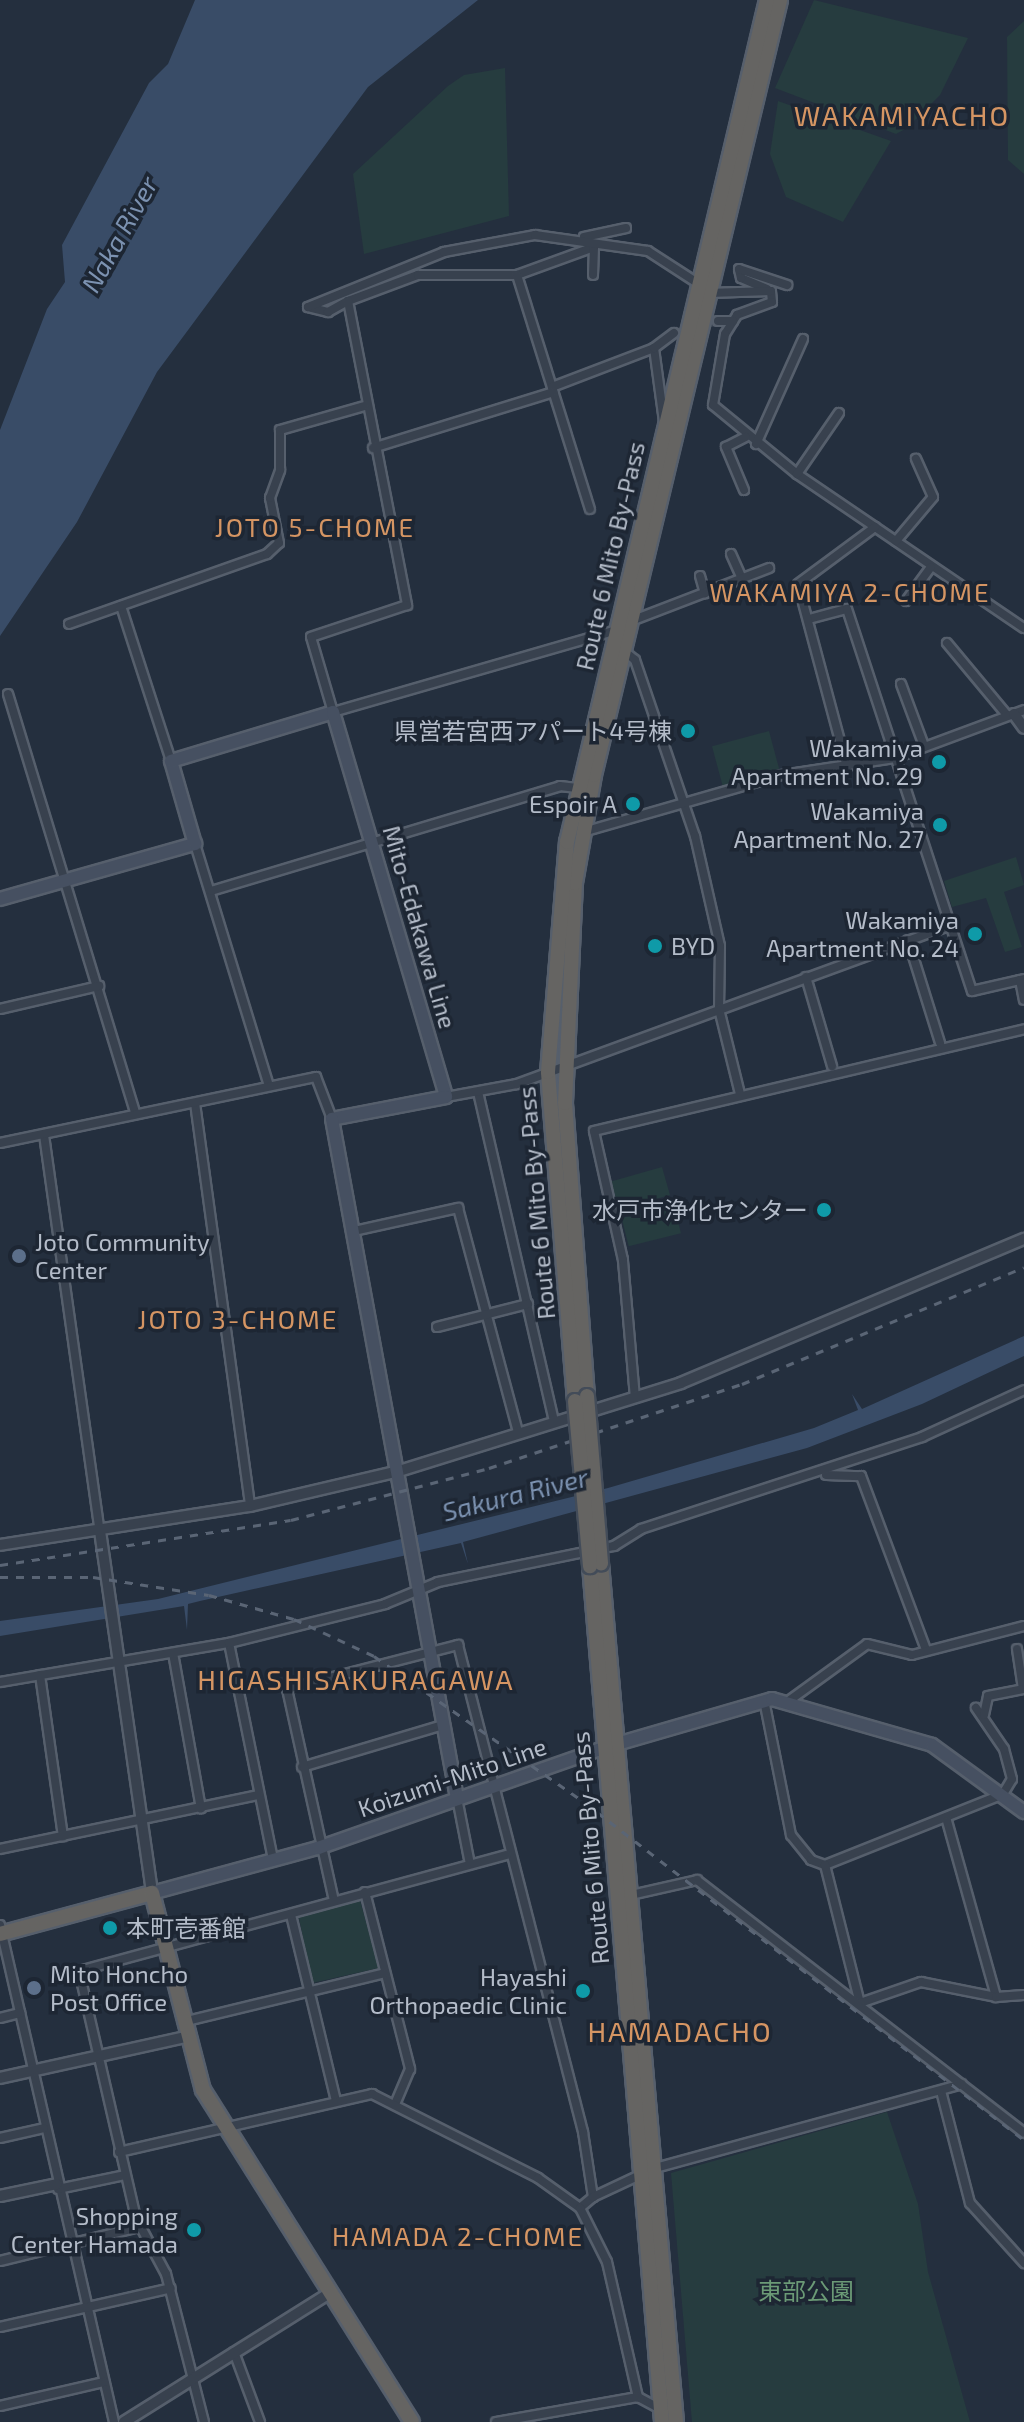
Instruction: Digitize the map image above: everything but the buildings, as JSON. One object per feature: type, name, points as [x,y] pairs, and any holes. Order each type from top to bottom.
[{"type":"highway","name":"Route 6 Mito By-Pass","points":[[711,260],[767,0]]},
{"type":"highway","name":"Route 6 Mito By-Pass","points":[[662,2416],[631,1895],[548,1072],[555,936],[577,788],[625,627],[711,260],[780,0]]},
{"type":"highway","name":"Route 6 Mito By-Pass","points":[[581,1398],[565,1063],[569,936],[583,832],[624,651],[625,627],[664,422],[704,289]]},
{"type":"highway","name":"Route 6 Mito By-Pass","points":[[596,1564],[603,1748],[676,2422]]},
{"type":"highway","points":[[0,1931],[152,1893],[184,2030],[224,2127],[412,2422]]},
{"type":"main road","points":[[0,899],[195,844],[171,761],[333,712]]},
{"type":"main road","name":"Mito-Edakawa Line","points":[[333,712],[446,1097]]},
{"type":"main road","points":[[446,1097],[332,1119],[457,1798]]},
{"type":"main road","name":"Koizumi-Mito Line","points":[[152,1893],[318,1848],[618,1743],[764,1700],[790,1700],[932,1745],[1024,1812]]},
{"type":"street","points":[[595,244],[517,275],[418,275],[348,301],[328,312],[308,307],[479,243],[579,239],[626,228]]},
{"type":"street","points":[[579,239],[648,251],[704,289],[771,291]]},
{"type":"street","points":[[593,275],[595,244]]},
{"type":"street","points":[[771,291],[741,278],[739,269],[787,285]]},
{"type":"street","points":[[517,275],[590,509]]},
{"type":"street","points":[[718,321],[733,321],[769,304],[771,291]]},
{"type":"street","points":[[348,301],[373,448],[407,605],[311,637],[333,712],[625,627],[769,568]]},
{"type":"street","points":[[733,321],[710,396],[746,437],[1024,628]]},
{"type":"street","points":[[373,448],[553,390],[654,348],[674,333]]},
{"type":"street","points":[[756,444],[803,339]]},
{"type":"street","points":[[654,348],[664,422]]},
{"type":"street","points":[[69,624],[267,554],[279,538],[270,498],[280,470],[280,430],[365,406]]},
{"type":"street","points":[[797,474],[839,413]]},
{"type":"street","points":[[744,490],[726,447],[746,437]]},
{"type":"street","points":[[896,541],[933,497],[916,459]]},
{"type":"street","points":[[847,767],[798,584],[875,527]]},
{"type":"street","points":[[731,554],[742,579]]},
{"type":"street","points":[[906,601],[931,567]]},
{"type":"street","points":[[700,576],[705,593]]},
{"type":"street","points":[[121,606],[171,761]]},
{"type":"street","points":[[809,619],[847,609],[972,991],[1022,979],[1024,1000]]},
{"type":"street","points":[[947,643],[1015,713],[1024,728]]},
{"type":"street","points":[[624,651],[635,660],[685,805],[716,917],[719,1009],[740,1094]]},
{"type":"street","points":[[901,684],[924,746]]},
{"type":"street","points":[[8,694],[69,881],[136,1114]]},
{"type":"street","points":[[583,832],[782,775],[895,758],[1015,713]]},
{"type":"street","points":[[211,891],[560,786],[577,788]]},
{"type":"street","points":[[195,844],[269,1086]]},
{"type":"street","points":[[446,1097],[478,1092],[548,1072],[565,1063],[949,926]]},
{"type":"street","points":[[908,940],[940,1043]]},
{"type":"street","points":[[806,977],[832,1066]]},
{"type":"street","points":[[0,1009],[99,986]]},
{"type":"street","points":[[635,1398],[623,1260],[594,1131],[940,1043],[1024,1029]]},
{"type":"street","points":[[0,1143],[269,1086],[322,1079],[332,1119]]},
{"type":"street","points":[[478,1092],[554,1421]]},
{"type":"street","points":[[195,1103],[250,1506]]},
{"type":"street","points":[[44,1135],[114,1648],[152,1893]]},
{"type":"street","points":[[354,1231],[458,1208],[489,1314],[518,1432]]},
{"type":"street","points":[[0,1545],[250,1506],[399,1471],[635,1398],[819,1331],[1024,1239]]},
{"type":"street","points":[[437,1327],[528,1304]]},
{"type":"street","points":[[0,1682],[229,1643],[417,1586],[538,1556],[614,1546],[641,1529],[818,1475],[1024,1390]]},
{"type":"street","points":[[818,1475],[861,1476],[926,1650]]},
{"type":"street","points":[[790,1700],[867,1644],[899,1656],[1024,1626]]},
{"type":"street","points":[[229,1643],[273,1859]]},
{"type":"street","points":[[334,1901],[318,1848],[287,1689],[458,1645],[507,1855],[583,2132],[593,2197]]},
{"type":"street","points":[[984,1715],[988,1696],[1023,1689],[1017,1649]]},
{"type":"street","points":[[173,1653],[201,1808]]},
{"type":"street","points":[[40,1675],[63,1836]]},
{"type":"street","points":[[764,1700],[791,1835],[811,1860],[825,1865],[947,1821],[1003,1794],[1012,1779],[1024,1777]]},
{"type":"street","points":[[976,1708],[984,1715],[1012,1779]]},
{"type":"street","points":[[302,1767],[443,1725]]},
{"type":"street","points":[[0,1849],[258,1795]]},
{"type":"street","points":[[457,1798],[470,1864]]},
{"type":"street","points":[[947,1821],[996,1997]]},
{"type":"street","points":[[204,2422],[171,2288],[140,2227],[125,2175],[79,1971],[166,1951],[365,1892],[507,1855]]},
{"type":"street","points":[[825,1865],[860,2003]]},
{"type":"street","points":[[631,1895],[697,1880],[860,2003],[1024,2133]]},
{"type":"street","points":[[365,1892],[410,2069],[395,2105]]},
{"type":"street","points":[[291,1915],[336,2101]]},
{"type":"street","points":[[0,1931],[114,2422]]},
{"type":"street","points":[[0,2078],[98,2056],[310,1991],[385,1973]]},
{"type":"street","points":[[860,2003],[921,1982],[996,1997],[1024,1995]]},
{"type":"street","points":[[0,2018],[20,2013]]},
{"type":"street","points":[[580,2208],[593,2197],[648,2171],[962,2084]]},
{"type":"street","points":[[941,2091],[970,2203],[1024,2263]]},
{"type":"street","points":[[119,2152],[372,2094],[395,2105],[538,2178],[580,2208],[607,2262],[638,2397],[662,2416]]},
{"type":"street","points":[[0,2138],[44,2128]]},
{"type":"street","points":[[0,2196],[125,2175]]},
{"type":"street","points":[[0,2261],[140,2227]]},
{"type":"street","points":[[0,2327],[171,2288]]},
{"type":"street","points":[[124,2422],[330,2293]]},
{"type":"street","points":[[234,2352],[260,2422]]},
{"type":"street","points":[[0,2406],[104,2382]]},
{"type":"street","points":[[496,2422],[638,2397]]},
{"type":"green space","points":[[814,0],[968,38],[940,95],[907,128],[896,134],[775,88]]},
{"type":"green space","points":[[1024,21],[1024,174],[1008,160],[1007,37]]},
{"type":"green space","points":[[505,68],[509,216],[364,254],[353,174],[448,86],[464,75]]},
{"type":"green space","points":[[778,101],[891,141],[843,222],[786,197],[770,154]]},
{"type":"green space","points":[[769,731],[780,771],[723,786],[712,746]]},
{"type":"green space","points":[[1016,857],[1024,885],[1004,892],[1022,947],[1005,952],[986,898],[952,907],[944,881]]},
{"type":"green space","points":[[662,1167],[670,1195],[619,1209],[611,1182]]},
{"type":"green space","points":[[674,1205],[681,1233],[629,1246],[622,1218]]},
{"type":"green space","points":[[359,1897],[379,1968],[312,1983],[299,1918]]},
{"type":"green space","name":"東部公園","points":[[887,2112],[918,2204],[928,2272],[970,2422],[692,2422],[671,2173]]},
{"type":"water","name":"Naka River","points":[[195,0],[478,0],[368,87],[157,372],[77,522],[0,636],[0,430],[47,309],[65,282],[62,245],[149,83],[168,64]]},
{"type":"water","points":[[1024,1336],[1024,1356],[922,1404],[807,1448],[463,1542],[468,1564],[461,1543],[200,1601],[188,1604],[187,1630],[184,1606],[0,1636],[0,1621],[158,1599],[608,1488],[814,1428],[858,1410],[852,1394],[862,1409]]},
{"type":"tunnel","points":[[674,333],[718,321]]},
{"type":"railway","points":[[0,1565],[291,1520],[489,1468],[742,1384],[1024,1267]]},
{"type":"railway","points":[[0,1577],[93,1577],[209,1595],[294,1619],[374,1656],[584,1802],[1024,2140]]},
{"type":"place","name":"県営若宮西アパート4号棟","points":[[688,731]]},
{"type":"place","name":"Wakamiya Apartment No. 29","points":[[939,762]]},
{"type":"place","name":"Espoir A","points":[[633,804]]},
{"type":"place","name":"Wakamiya Apartment No. 27","points":[[940,825]]},
{"type":"place","name":"Wakamiya Apartment No. 24","points":[[975,934]]},
{"type":"place","name":"BYD","points":[[655,946]]},
{"type":"place","name":"水戸市浄化センター","points":[[824,1210]]},
{"type":"place","name":"Joto Community Center","points":[[19,1256]]},
{"type":"place","name":"本町壱番館","points":[[110,1928]]},
{"type":"place","name":"Mito Honcho Post Office","points":[[34,1988]]},
{"type":"place","name":"Hayashi Orthopaedic Clinic","points":[[583,1991]]},
{"type":"place","name":"Shopping Center Hamada","points":[[194,2230]]},
{"type":"district","name":"WAKAMIYACHO","points":[[902,115]]},
{"type":"district","name":"JOTO 5-CHOME","points":[[315,527]]},
{"type":"district","name":"WAKAMIYA 2-CHOME","points":[[850,592]]},
{"type":"district","name":"JOTO 3-CHOME","points":[[238,1319]]},
{"type":"district","name":"HIGASHISAKURAGAWA","points":[[356,1679]]},
{"type":"district","name":"HAMADACHO","points":[[680,2031]]},
{"type":"district","name":"HAMADA 2-CHOME","points":[[458,2236]]},
{"type":"water label","name":"Sakura River","points":[[515,1494]]}]
